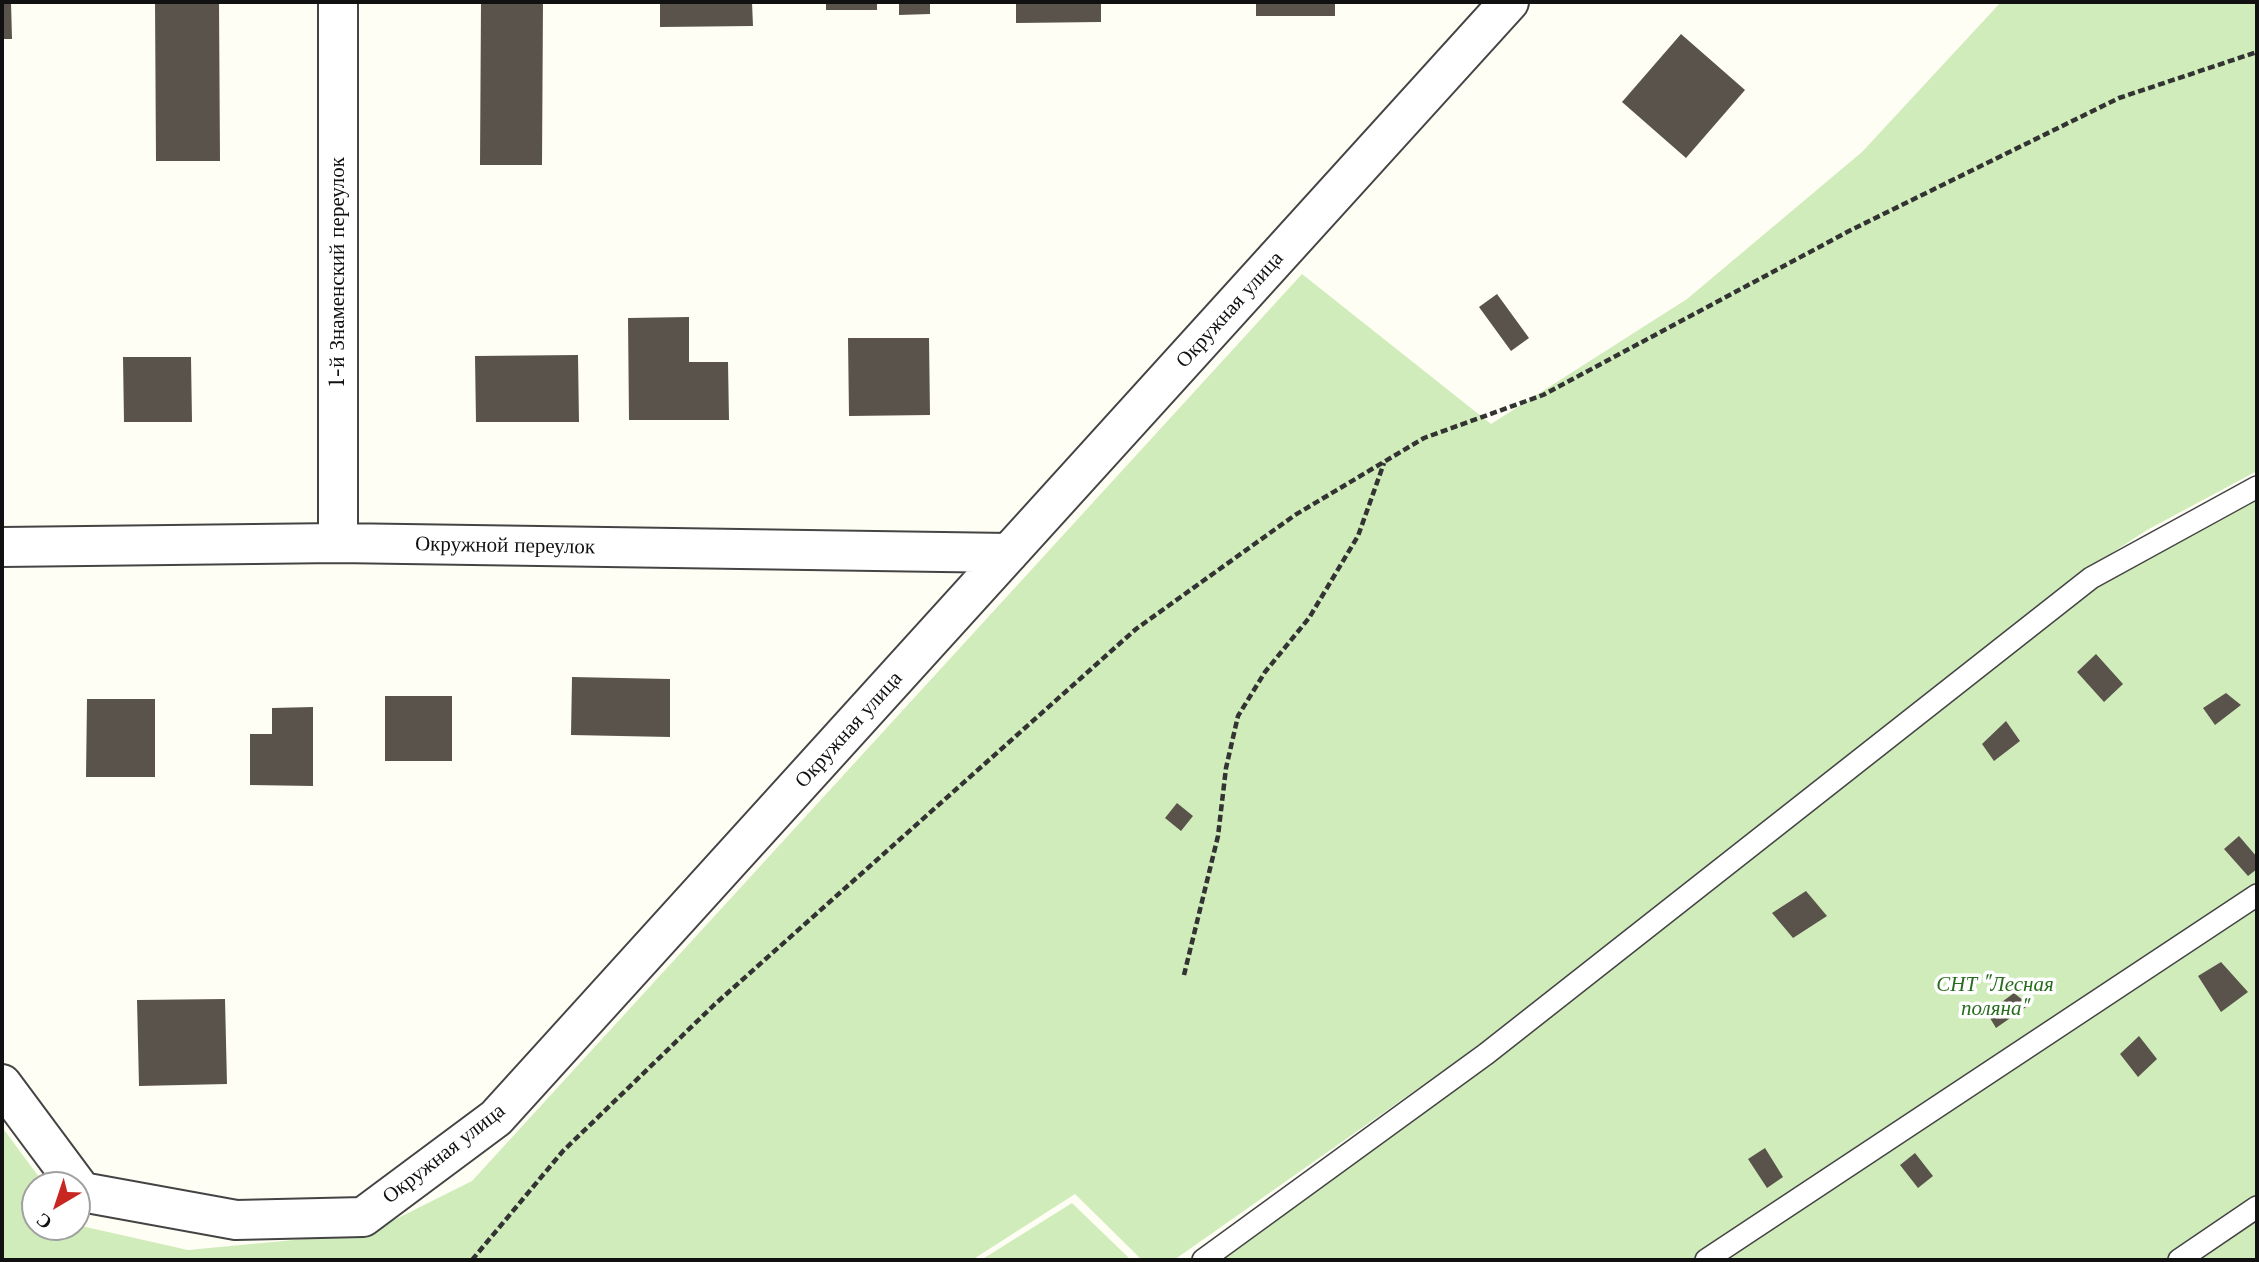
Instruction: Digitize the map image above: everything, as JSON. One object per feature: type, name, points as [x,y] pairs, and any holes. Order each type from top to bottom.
[{"type":"street","name":"1-й Знаменский переулок","points":[[338,2],[338,543]]},
{"type":"street","name":"Окружная улица","points":[[91,1194],[236,1220],[363,1217],[496,1118],[1509,2]]},
{"type":"street","name":"Окружной переулок","points":[[2,547],[338,543],[1009,553]]},
{"type":"street","name":"Окружная улица","points":[[2,1084],[67,1171]]},
{"type":"lane","points":[[1203,1260],[1486,1054],[2091,578],[2257,487]]},
{"type":"lane","points":[[1706,1260],[2257,895]]},
{"type":"lane","points":[[2179,1260],[2257,1207]]},
{"type":"path","points":[[472,1260],[582,1133],[715,1005],[1136,629],[1295,515],[1424,438],[1543,394],[1851,230],[2119,99],[2257,52]]},
{"type":"path","points":[[1184,975],[1218,836],[1226,768],[1238,716],[1265,672],[1308,618],[1358,536],[1384,462]]},
{"type":"green space","points":[[2001,2],[2257,2],[2257,471],[2147,530],[2078,575],[1477,1047],[1174,1260],[1142,1260],[1075,1194],[972,1260],[2,1260],[2,1127],[35,1171],[21,1171],[21,1241],[91,1241],[91,1228],[188,1250],[368,1233],[472,1181],[1302,274],[1491,424],[1687,299],[1862,152]]},
{"type":"green space","name":"СНТ \"Лесная поляна\"","points":[[2257,497],[2257,1260],[1220,1260],[2099,585]]},
{"type":"green space","points":[[1072,1203],[1131,1260],[981,1260]]},
{"type":"building","points":[[2,2],[11,2],[12,39],[2,39]]},
{"type":"building","points":[[155,2],[219,2],[220,161],[156,161]]},
{"type":"building","points":[[481,2],[543,2],[542,165],[480,165]]},
{"type":"building","points":[[660,2],[752,2],[753,26],[660,27]]},
{"type":"building","points":[[826,2],[877,2],[877,10],[826,10]]},
{"type":"building","points":[[899,2],[930,2],[930,14],[899,15]]},
{"type":"building","points":[[1016,2],[1101,2],[1101,22],[1016,23]]},
{"type":"building","points":[[1256,2],[1335,2],[1335,16],[1256,16]]},
{"type":"building","points":[[1681,34],[1745,90],[1686,158],[1622,102]]},
{"type":"building","points":[[1497,294],[1529,338],[1511,351],[1479,307]]},
{"type":"building","points":[[689,317],[689,362],[728,362],[729,420],[629,420],[628,318]]},
{"type":"building","points":[[848,338],[929,338],[930,415],[849,416]]},
{"type":"building","points":[[578,355],[579,422],[476,422],[475,356]]},
{"type":"building","points":[[123,357],[191,357],[192,422],[124,422]]},
{"type":"building","points":[[2096,654],[2123,684],[2104,702],[2077,672]]},
{"type":"building","points":[[572,677],[670,679],[670,737],[571,735]]},
{"type":"building","points":[[2226,693],[2241,705],[2215,725],[2203,708]]},
{"type":"building","points":[[385,696],[452,696],[452,761],[385,761]]},
{"type":"building","points":[[87,699],[155,699],[155,777],[86,777]]},
{"type":"building","points":[[313,707],[313,786],[250,785],[250,734],[272,734],[272,708]]},
{"type":"building","points":[[2006,721],[2020,741],[1994,761],[1982,744]]},
{"type":"building","points":[[1177,803],[1193,816],[1181,831],[1165,818]]},
{"type":"building","points":[[2239,836],[2257,857],[2257,869],[2248,876],[2224,849]]},
{"type":"building","points":[[1806,891],[1827,916],[1793,938],[1772,913]]},
{"type":"building","points":[[2221,962],[2248,992],[2221,1012],[2198,976]]},
{"type":"building","points":[[2014,993],[2029,1005],[1996,1028],[1987,1013]]},
{"type":"building","points":[[225,999],[227,1084],[139,1086],[137,1000]]},
{"type":"building","points":[[2139,1036],[2157,1059],[2138,1077],[2120,1054]]},
{"type":"building","points":[[1765,1148],[1783,1177],[1767,1188],[1748,1159]]},
{"type":"building","points":[[1915,1153],[1933,1176],[1918,1188],[1900,1165]]}]
